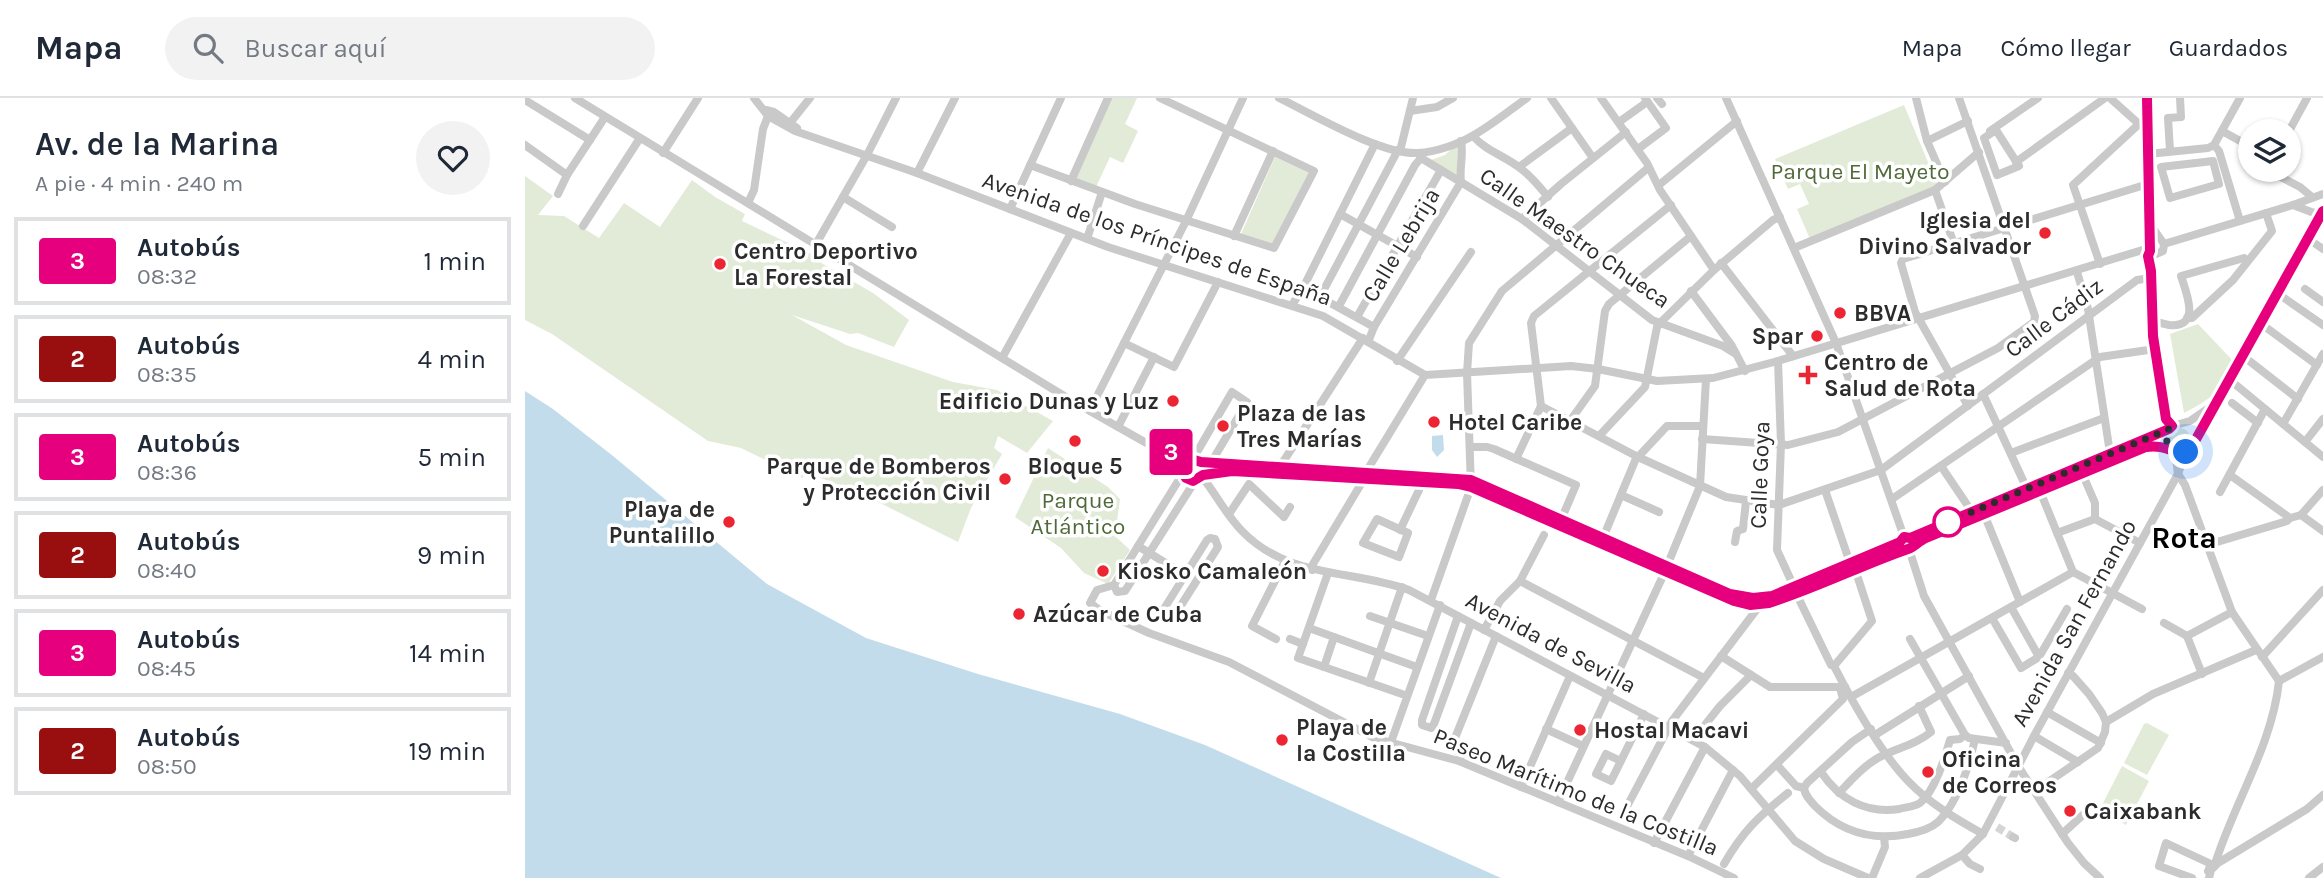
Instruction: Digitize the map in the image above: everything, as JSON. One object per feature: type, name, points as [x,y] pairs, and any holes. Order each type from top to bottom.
[{"type":"street","points":[[576,98],[1002,358],[1157,449],[1183,472],[1187,479],[1232,471],[1365,475]]},
{"type":"street","points":[[663,153],[698,98]]},
{"type":"street","points":[[766,133],[793,127],[810,98]]},
{"type":"street","points":[[816,244],[896,98]]},
{"type":"street","points":[[917,173],[955,98]]},
{"type":"street","points":[[1010,209],[1061,98]]},
{"type":"street","points":[[1071,181],[1108,98]]},
{"type":"street","points":[[1030,165],[1186,221],[1274,248],[1314,171],[1160,98]]},
{"type":"street","points":[[1090,410],[1186,221],[1243,98]]},
{"type":"street","points":[[1279,98],[1375,144],[1420,155],[1473,136],[1527,98]]},
{"type":"street","points":[[1320,297],[1399,150],[1413,98]]},
{"type":"street","points":[[1410,111],[1437,107],[1453,98]]},
{"type":"street","points":[[1551,98],[1593,158]]},
{"type":"street","points":[[1601,98],[1638,149],[1714,270]]},
{"type":"street","points":[[1726,98],[1836,343],[1924,596],[2018,766],[2062,834],[2084,863],[2100,878]]},
{"type":"street","points":[[1916,98],[1927,141],[1945,182]]},
{"type":"street","points":[[1702,439],[1788,445],[1838,432],[1998,348],[2034,322],[2035,316],[1959,98]]},
{"type":"street","points":[[1978,137],[1996,128],[2038,98]]},
{"type":"street","points":[[2016,162],[2108,98],[2144,124]]},
{"type":"street","points":[[2147,98],[2144,124],[2148,154],[2152,321],[2166,419],[2170,428],[2166,439],[2232,612],[2279,681],[2277,704],[2224,843],[2207,878]]},
{"type":"street","points":[[2170,151],[2168,118],[2181,117],[2180,98]]},
{"type":"street","points":[[2148,154],[2208,148],[2214,145],[2240,98]]},
{"type":"street","points":[[2296,119],[2307,98]]},
{"type":"street","points":[[525,100],[590,140]]},
{"type":"street","points":[[1619,122],[1646,100],[1666,128],[1638,149]]},
{"type":"street","points":[[748,203],[754,190],[766,133],[763,105]]},
{"type":"street","name":"Avenida de los Príncipes de España","points":[[763,105],[793,127],[1071,233],[1323,316],[1425,375],[1571,366],[1647,379],[1706,379],[1745,371],[2077,272],[2151,249],[2162,241]]},
{"type":"street","points":[[558,194],[567,175],[605,117]]},
{"type":"street","points":[[1659,185],[1737,121]]},
{"type":"street","points":[[1927,141],[1968,121]]},
{"type":"street","points":[[2100,264],[2073,185],[2144,124]]},
{"type":"street","points":[[1519,167],[1572,128]]},
{"type":"street","points":[[1996,130],[2016,162],[2019,166],[1997,175],[1984,138],[1996,130]]},
{"type":"street","points":[[2222,131],[2238,140]]},
{"type":"street","points":[[1522,219],[1626,132]]},
{"type":"street","points":[[1473,136],[1480,145],[1519,167],[1548,197]]},
{"type":"street","points":[[583,226],[640,138]]},
{"type":"street","points":[[1461,141],[1461,182]]},
{"type":"street","points":[[1292,304],[1303,288],[1375,144]]},
{"type":"street","points":[[525,145],[567,175]]},
{"type":"street","points":[[2214,145],[2219,151],[2240,221]]},
{"type":"street","points":[[1234,236],[1273,151]]},
{"type":"street","points":[[1794,248],[1935,190],[1979,152]]},
{"type":"street","points":[[1339,306],[1420,155]]},
{"type":"street","name":"Calle Maestro Chueca","points":[[1420,155],[1522,219],[1652,320],[1723,346],[1736,354]]},
{"type":"street","points":[[2213,161],[2219,184],[2170,198],[2161,167],[2213,161]]},
{"type":"street","points":[[1431,600],[1471,483],[1467,373],[1469,343],[1501,292],[1648,168]]},
{"type":"street","points":[[1357,317],[1441,170]]},
{"type":"street","name":"Calle Lebrija","points":[[1282,467],[1366,340],[1461,182]]},
{"type":"street","points":[[2290,182],[2318,197]]},
{"type":"street","points":[[1968,406],[1915,312],[1901,263],[1903,259],[2148,184]]},
{"type":"street","points":[[1935,190],[1954,244]]},
{"type":"street","points":[[1087,239],[1102,192]]},
{"type":"street","points":[[843,197],[892,227]]},
{"type":"street","points":[[2162,241],[2266,214],[2318,197]]},
{"type":"street","points":[[2316,211],[2308,203],[2318,197]]},
{"type":"street","points":[[1516,458],[1541,407],[1531,323],[1534,316],[1671,205]]},
{"type":"street","points":[[2293,205],[2316,211]]},
{"type":"street","points":[[1907,543],[2146,447],[2156,446],[2186,452],[2195,442],[2213,405],[2313,228],[2316,211]]},
{"type":"street","points":[[2187,318],[2192,318],[2200,311],[2249,261],[2271,231],[2266,214]]},
{"type":"street","points":[[1340,215],[1417,257]]},
{"type":"street","points":[[1599,436],[1645,387],[1660,323],[1714,270],[1780,217]]},
{"type":"street","points":[[2148,221],[2162,241],[2163,251],[2151,249]]},
{"type":"street","points":[[1002,358],[1071,233]]},
{"type":"street","points":[[1570,421],[1595,386],[1605,311],[1618,295],[1691,236]]},
{"type":"street","points":[[2307,237],[2323,249]]},
{"type":"street","points":[[1397,361],[1471,252]]},
{"type":"street","points":[[2152,321],[2171,325],[2182,323],[2187,318],[2190,305],[2181,276],[2244,258]]},
{"type":"street","points":[[1721,264],[1793,356]]},
{"type":"street","points":[[2077,272],[2089,316],[2110,453]]},
{"type":"street","name":"Calle Cádiz","points":[[1779,505],[1881,470],[2137,280],[2151,275]]},
{"type":"street","points":[[1124,343],[1174,367],[1218,282]]},
{"type":"street","points":[[1303,288],[1374,327]]},
{"type":"street","points":[[2305,289],[2323,302]]},
{"type":"street","points":[[1691,291],[1745,371]]},
{"type":"street","points":[[2277,293],[2323,325]]},
{"type":"street","points":[[2260,323],[2317,365]]},
{"type":"street","points":[[1892,499],[2100,357],[2155,349]]},
{"type":"street","points":[[2283,424],[2323,354]]},
{"type":"street","points":[[2242,356],[2298,399]]},
{"type":"street","points":[[1118,427],[1154,357]]},
{"type":"street","name":"Calle Goya","points":[[1778,361],[1781,444],[1777,550],[1831,665],[1887,754],[1909,782],[1925,796],[1945,812],[1983,834]]},
{"type":"street","points":[[1312,570],[1313,564],[1425,375]]},
{"type":"street","points":[[1558,802],[1700,486],[1706,379]]},
{"type":"street","points":[[2229,380],[2323,457]]},
{"type":"street","points":[[1195,460],[1204,468],[1199,478],[1125,591],[1117,592],[1114,585],[1183,472],[1185,463],[1195,460],[1232,392],[1247,402],[1215,456],[1215,462]]},
{"type":"street","points":[[1983,394],[2027,489]]},
{"type":"street","points":[[2220,395],[2258,423]]},
{"type":"street","points":[[1623,814],[1669,728],[1760,605],[2183,423],[2213,405]]},
{"type":"street","points":[[1541,407],[1726,497],[1779,505]]},
{"type":"street","points":[[2220,492],[2265,409]]},
{"type":"street","points":[[2011,453],[2104,418]]},
{"type":"street","points":[[2305,442],[2323,419]]},
{"type":"street","points":[[2183,423],[2195,432],[2195,442]]},
{"type":"street","points":[[1603,538],[1637,456],[1667,426],[1703,426]]},
{"type":"street","points":[[1470,447],[1487,447],[1576,485],[1560,520]]},
{"type":"street","points":[[1157,449],[1195,460],[1471,483],[1603,538],[1734,601],[1760,605]]},
{"type":"street","name":"Avenida San Fernando","points":[[1920,878],[1962,855],[1993,825],[2018,766],[2178,474],[2186,452]]},
{"type":"street","points":[[1941,466],[1972,512]]},
{"type":"street","points":[[2082,473],[2095,503],[2095,519]]},
{"type":"street","points":[[2230,475],[2290,517],[2301,516],[2323,531]]},
{"type":"street","name":"Avenida de Sevilla","points":[[1199,478],[1206,482],[1248,537],[1285,561],[1312,570],[1402,587],[1705,747],[1733,770],[1785,831],[1808,851],[1870,878]]},
{"type":"street","points":[[1471,483],[1665,568],[1743,597],[1763,598],[1795,590]]},
{"type":"street","points":[[1229,514],[1249,484],[1284,517],[1290,507]]},
{"type":"street","points":[[1400,530],[1419,490]]},
{"type":"street","points":[[1825,490],[1872,621],[1834,666]]},
{"type":"street","points":[[2301,516],[2323,490]]},
{"type":"street","points":[[2040,491],[2073,572],[2142,609]]},
{"type":"street","points":[[1621,495],[1659,512]]},
{"type":"street","points":[[1735,542],[1737,531],[1743,529],[1747,500]]},
{"type":"street","points":[[1984,514],[2020,602]]},
{"type":"street","points":[[2207,545],[2287,521],[2290,517]]},
{"type":"street","points":[[1377,519],[1400,530],[1408,533],[1399,557],[1363,543],[1377,519]]},
{"type":"street","points":[[2057,533],[2095,519],[2140,543]]},
{"type":"street","points":[[1485,630],[1500,601],[1520,581],[1544,535]]},
{"type":"street","points":[[1215,539],[1218,547],[1173,618],[1165,620],[1162,612],[1185,575],[1207,540],[1215,539]]},
{"type":"street","points":[[1138,546],[1185,575]]},
{"type":"street","points":[[1276,639],[1249,624],[1285,561]]},
{"type":"street","points":[[1851,697],[2073,572]]},
{"type":"street","points":[[1328,573],[1298,658],[1402,694]]},
{"type":"street","points":[[1520,581],[1704,678]]},
{"type":"street","name":"Paseo Marítimo de la Costilla","points":[[1114,585],[1097,590],[1090,603],[1101,611],[1149,632],[1229,662],[1358,731],[1459,761],[1688,856],[1734,878]]},
{"type":"street","points":[[1369,683],[1402,587]]},
{"type":"street","points":[[2262,657],[2323,590]]},
{"type":"street","points":[[1391,742],[1440,605]]},
{"type":"street","points":[[2011,607],[2040,655]]},
{"type":"street","points":[[1992,618],[2021,668],[2040,655],[2067,609]]},
{"type":"street","points":[[2186,636],[2232,612]]},
{"type":"street","points":[[1370,616],[1425,635]]},
{"type":"street","points":[[1458,616],[1422,720],[1422,725],[1426,728],[1431,728],[1434,724],[1471,623]]},
{"type":"street","points":[[2164,622],[2186,636],[2202,674]]},
{"type":"street","points":[[1309,628],[1414,666]]},
{"type":"street","points":[[1459,761],[1462,753],[1451,748],[1496,636]]},
{"type":"street","points":[[1324,667],[1334,637]]},
{"type":"street","points":[[1290,639],[1303,644]]},
{"type":"street","points":[[1910,639],[1965,736]]},
{"type":"street","points":[[2106,722],[2153,694],[2256,650]]},
{"type":"street","points":[[1721,656],[1770,687],[1843,687],[1843,699],[1751,789]]},
{"type":"street","points":[[2279,681],[2323,657]]},
{"type":"street","points":[[2035,791],[2101,743],[2105,732],[2106,722],[2089,694],[2068,673]]},
{"type":"street","points":[[1693,740],[1720,706],[1751,675]]},
{"type":"street","points":[[1521,786],[1570,676]]},
{"type":"street","points":[[1969,676],[1852,742],[1804,788],[1807,797],[1835,822],[1860,834],[1884,837],[1930,828],[1945,812],[1965,775],[1975,739]]},
{"type":"street","points":[[1839,793],[1870,763],[1901,750],[1931,732],[1919,706]]},
{"type":"street","points":[[2047,712],[2101,743]]},
{"type":"street","points":[[1621,761],[1644,714]]},
{"type":"street","points":[[1546,729],[1583,746]]},
{"type":"street","points":[[1821,772],[1839,793],[1861,806],[1881,811],[1919,803],[1942,765],[1950,740],[1965,736],[2006,743]]},
{"type":"street","points":[[2034,736],[2078,762]]},
{"type":"street","points":[[1654,843],[1705,747]]},
{"type":"street","points":[[1777,765],[1796,786],[1804,788]]},
{"type":"street","points":[[1688,856],[1733,770]]},
{"type":"street","points":[[1724,864],[1739,837],[1767,809],[1788,793]]},
{"type":"street","points":[[2214,867],[2307,809],[2323,795]]},
{"type":"street","points":[[2062,834],[2085,813]]},
{"type":"street","points":[[1870,878],[1885,847],[1884,837]]},
{"type":"street","points":[[2192,878],[2159,866],[2166,843],[2211,864],[2207,878]]},
{"type":"street","points":[[2224,843],[2237,853]]},
{"type":"street","points":[[1962,855],[1970,864],[1980,869]]},
{"type":"street","points":[[2309,878],[2323,867]]},
{"type":"green space","points":[[1112,98],[1137,98],[1125,124],[1138,131],[1123,163],[1110,157],[1096,187],[1076,179]]},
{"type":"green space","name":"Parque El Mayeto","points":[[1904,105],[1938,186],[1810,239],[1797,209],[1809,204],[1800,184],[1788,189],[1775,159]]},
{"type":"green space","points":[[1456,145],[1460,145],[1457,177],[1428,161],[1445,155]]},
{"type":"green space","points":[[1275,157],[1309,173],[1272,244],[1241,234]]},
{"type":"green space","points":[[525,176],[553,196],[538,215],[564,216],[599,238],[624,203],[660,227],[692,180],[745,214],[742,221],[811,254],[811,257],[873,293],[909,320],[894,347],[858,333],[850,334],[792,315],[846,345],[953,382],[997,390],[1053,421],[1027,453],[998,436],[994,448],[1002,454],[971,508],[958,542],[878,502],[807,472],[802,478],[741,448],[708,441],[552,334],[525,320]]},
{"type":"green space","points":[[2198,324],[2235,363],[2214,393],[2184,413],[2170,334]]},
{"type":"green space","points":[[2176,428],[2184,428],[2190,438],[2184,448],[2176,448],[2170,442],[2170,434]]},
{"type":"green space","name":"Parque Atlántico","points":[[1048,448],[1108,487],[1120,499],[1115,536],[1130,550],[1108,584],[1084,573],[1061,548],[1015,517]]},
{"type":"green space","points":[[2147,723],[2169,735],[2147,775],[2124,763],[2144,724]]},
{"type":"green space","points":[[2122,766],[2149,781],[2126,825],[2099,811]]},
{"type":"water","points":[[525,391],[553,409],[613,456],[767,584],[866,638],[978,674],[1120,714],[1205,745],[1501,878],[525,878]]},
{"type":"water","points":[[1443,435],[1444,450],[1437,457],[1432,450],[1432,436]]},
{"type":"water","points":[[1101,520],[1107,521],[1107,530],[1099,531],[1094,536],[1087,534],[1087,528],[1095,526]]},
{"type":"tunnel","points":[[1997,827],[2013,837]]},
{"type":"bus line","name":"3","points":[[2147,98],[2150,242],[2148,264],[2151,271],[2153,336],[2166,419],[2172,426],[1910,538],[1904,537],[1900,542],[1772,596],[1753,598],[1730,594],[1471,480],[1201,462],[1157,449],[1182,471],[1186,478],[1193,481],[1203,475],[1232,471],[1458,484],[1471,487],[1734,601],[1760,605],[1887,555],[1909,549],[1926,538],[2146,447],[2169,447],[2179,453],[2190,450],[2323,211]]},
{"type":"place","name":"Iglesia del Divino Salvador","points":[[2045,233]]},
{"type":"place","name":"Centro Deportivo La Forestal","points":[[720,264]]},
{"type":"place","name":"BBVA","points":[[1840,313]]},
{"type":"place","name":"Spar","points":[[1817,336]]},
{"type":"place","name":"Centro de Salud de Rota","points":[[1808,375]]},
{"type":"place","name":"Edificio Dunas y Luz","points":[[1173,401]]},
{"type":"place","name":"Hotel Caribe","points":[[1434,422]]},
{"type":"place","name":"Plaza de las Tres Marías","points":[[1223,426]]},
{"type":"place","name":"Bloque 5","points":[[1075,441]]},
{"type":"place","name":"Parque de Bomberos y Protección Civil","points":[[1005,479]]},
{"type":"place","name":"Playa de Puntalillo","points":[[729,522]]},
{"type":"place","name":"Kiosko Camaleón","points":[[1103,571]]},
{"type":"place","name":"Azúcar de Cuba","points":[[1019,614]]},
{"type":"place","name":"Hostal Macavi","points":[[1580,730]]},
{"type":"place","name":"Playa de la Costilla","points":[[1282,740]]},
{"type":"place","name":"Oficina de Correos","points":[[1928,772]]},
{"type":"place","name":"Caixabank","points":[[2070,811]]},
{"type":"district","name":"Rota","points":[[2184,538]]},
{"type":"route","points":[[1948,522],[2169,429],[2166,439],[2169,447],[2175,452],[2186,452]]}]
